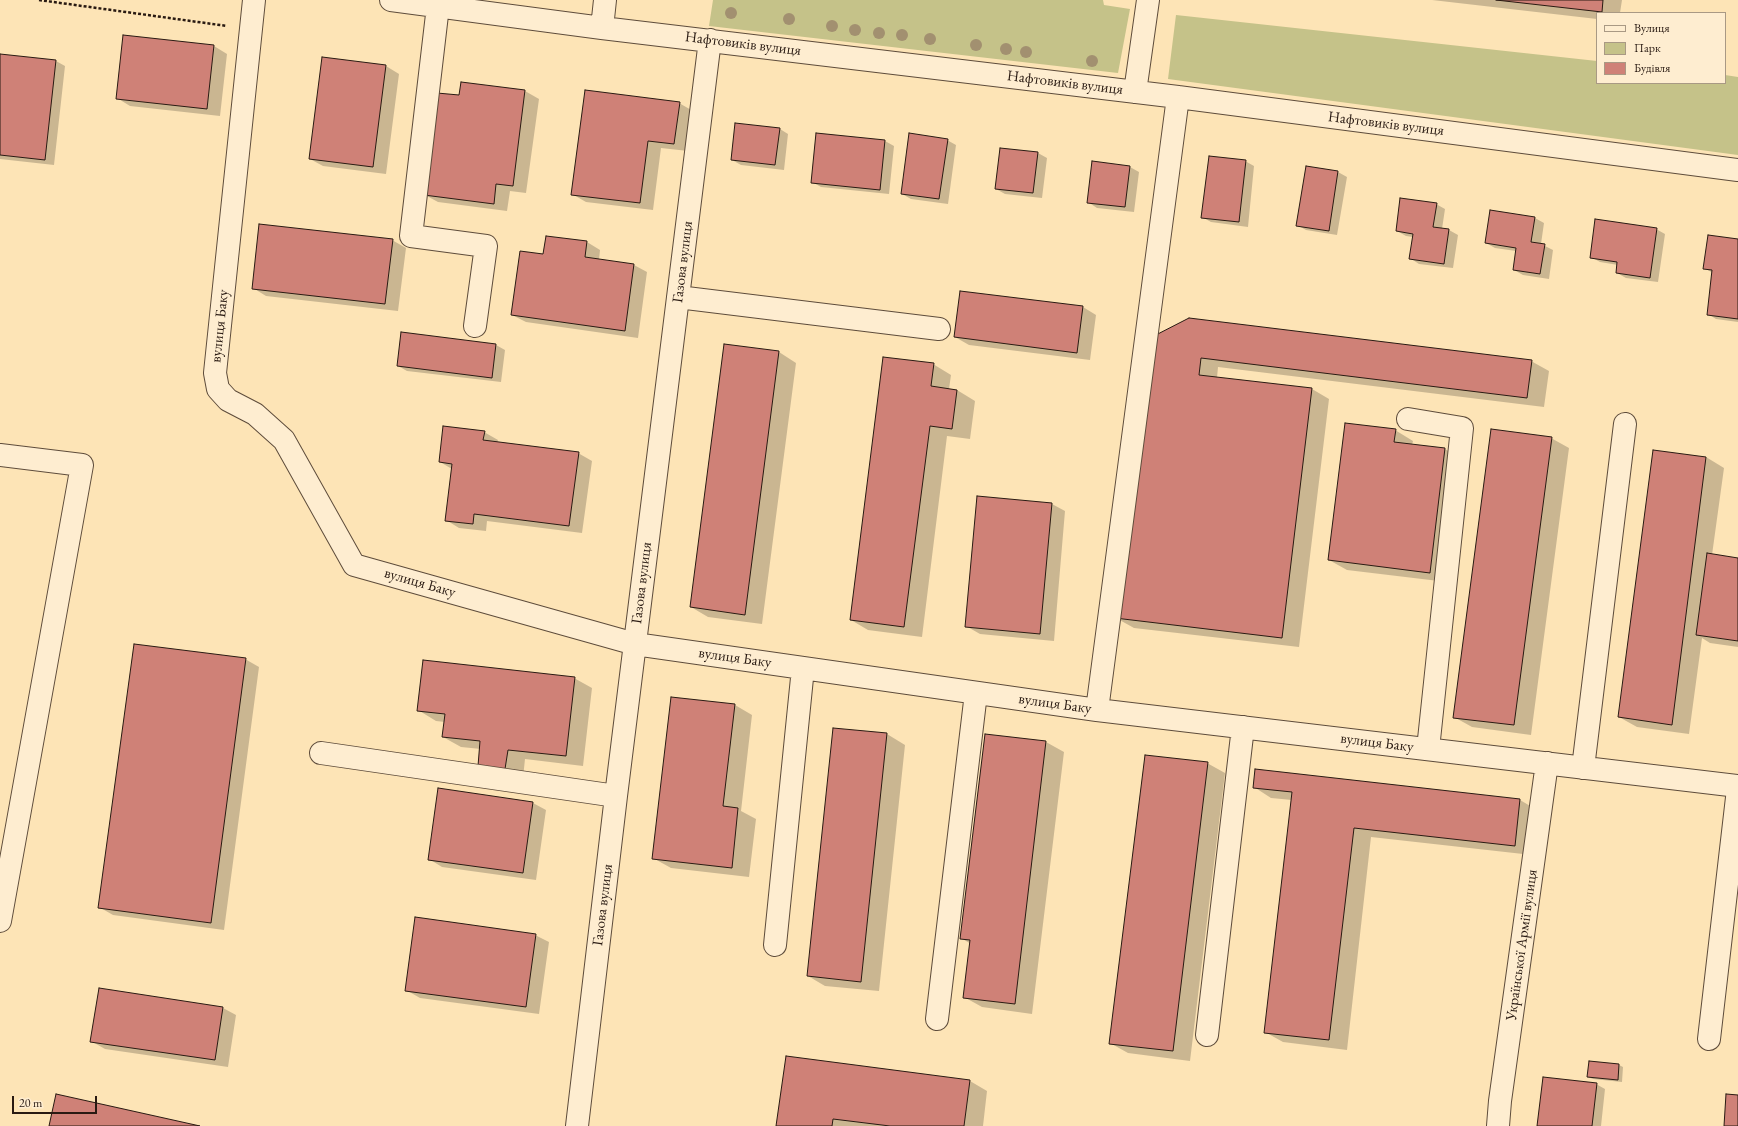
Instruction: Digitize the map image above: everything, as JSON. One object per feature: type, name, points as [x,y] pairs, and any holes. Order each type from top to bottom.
[{"type":"street","name":"вулиця Баку","points":[[254,0],[215,373],[218,389],[228,400],[255,414],[284,440],[354,565],[635,644],[1097,710],[1738,786]]},
{"type":"street","name":"Нафтовиків вулиця","points":[[391,0],[602,28],[1178,97],[1738,170]]},
{"type":"street","points":[[602,28],[605,0]]},
{"type":"street","points":[[1136,92],[1148,0]]},
{"type":"street","points":[[438,6],[411,236],[486,246],[475,326]]},
{"type":"street","name":"Газова вулиця","points":[[577,1126],[616,796],[710,40]]},
{"type":"street","points":[[1097,710],[1178,97]]},
{"type":"street","points":[[678,297],[939,329]]},
{"type":"street","points":[[1408,419],[1462,428],[1428,749]]},
{"type":"street","points":[[1583,768],[1625,424]]},
{"type":"street","points":[[0,455],[82,465],[0,921]]},
{"type":"street","points":[[776,945],[803,668]]},
{"type":"street","points":[[937,1019],[976,693]]},
{"type":"street","points":[[1207,1035],[1242,727]]},
{"type":"street","points":[[321,753],[616,796]]},
{"type":"street","name":"Української Армії вулиця","points":[[1498,1126],[1500,1101],[1547,763]]},
{"type":"street","points":[[1708,1039],[1738,789]]},
{"type":"path","points":[[39,0],[251,29]]},
{"type":"green space","points":[[713,0],[1103,0],[1104,5],[1130,9],[1118,73],[709,26]]},
{"type":"green space","points":[[1176,15],[1596,61],[1596,84],[1726,84],[1726,75],[1738,77],[1738,155],[1168,79]]},
{"type":"building","points":[[1496,0],[1603,0],[1602,12]]},
{"type":"building","points":[[123,35],[214,45],[207,109],[116,99]]},
{"type":"building","points":[[0,54],[56,60],[45,160],[0,155]]},
{"type":"building","points":[[322,57],[386,65],[373,167],[309,159]]},
{"type":"building","points":[[461,82],[525,90],[513,186],[496,184],[494,204],[424,195],[437,93],[459,95]]},
{"type":"building","points":[[585,90],[680,102],[674,144],[648,141],[640,203],[571,195]]},
{"type":"building","points":[[735,123],[780,128],[775,165],[731,160]]},
{"type":"building","points":[[816,133],[885,140],[880,190],[811,183]]},
{"type":"building","points":[[909,133],[948,139],[939,199],[901,194]]},
{"type":"building","points":[[1000,148],[1038,152],[1033,193],[995,189]]},
{"type":"building","points":[[1209,156],[1246,160],[1239,222],[1201,218]]},
{"type":"building","points":[[1092,161],[1130,166],[1125,207],[1087,203]]},
{"type":"building","points":[[1306,166],[1338,171],[1329,231],[1296,226]]},
{"type":"building","points":[[1400,198],[1437,203],[1433,227],[1449,229],[1444,264],[1409,259],[1413,234],[1396,231]]},
{"type":"building","points":[[1490,210],[1535,217],[1531,242],[1545,244],[1540,274],[1513,270],[1516,248],[1485,243]]},
{"type":"building","points":[[1595,219],[1657,228],[1650,278],[1616,273],[1617,262],[1590,258]]},
{"type":"building","points":[[259,224],[393,239],[385,304],[252,289]]},
{"type":"building","points":[[1708,235],[1738,239],[1738,319],[1707,315],[1712,270],[1703,269]]},
{"type":"building","points":[[546,236],[587,241],[585,257],[634,264],[625,331],[511,315],[520,251],[543,254]]},
{"type":"building","points":[[960,291],[1083,306],[1077,353],[954,337]]},
{"type":"building","points":[[1189,318],[1532,360],[1527,398],[1201,358],[1199,375],[1312,388],[1282,638],[1115,618],[1150,338]]},
{"type":"building","points":[[401,332],[496,344],[492,378],[397,366]]},
{"type":"building","points":[[724,344],[779,351],[745,615],[690,607]]},
{"type":"building","points":[[883,357],[934,363],[931,386],[957,390],[952,429],[930,426],[904,627],[850,620]]},
{"type":"building","points":[[1345,423],[1396,429],[1394,442],[1445,448],[1430,573],[1328,560]]},
{"type":"building","points":[[443,426],[485,431],[483,440],[579,452],[569,526],[474,514],[473,524],[445,521],[452,464],[439,462]]},
{"type":"building","points":[[1491,429],[1552,437],[1514,725],[1453,718]]},
{"type":"building","points":[[1653,450],[1706,457],[1672,725],[1618,717]]},
{"type":"building","points":[[977,496],[1052,503],[1040,634],[965,627]]},
{"type":"building","points":[[1707,553],[1738,558],[1738,641],[1696,635]]},
{"type":"building","points":[[134,644],[246,658],[211,923],[98,908]]},
{"type":"building","points":[[423,660],[575,677],[566,756],[508,750],[505,769],[478,766],[480,741],[442,737],[445,714],[417,711]]},
{"type":"building","points":[[671,697],[735,704],[723,806],[738,808],[732,868],[652,859]]},
{"type":"building","points":[[833,728],[887,733],[861,982],[807,976]]},
{"type":"building","points":[[985,734],[1046,741],[1015,1004],[963,998],[970,940],[960,939]]},
{"type":"building","points":[[1145,755],[1208,762],[1173,1051],[1109,1044]]},
{"type":"building","points":[[1255,769],[1520,799],[1515,846],[1354,828],[1329,1040],[1264,1033],[1292,792],[1253,788]]},
{"type":"building","points":[[438,788],[533,802],[523,873],[428,860]]},
{"type":"building","points":[[415,917],[536,934],[526,1007],[405,991]]},
{"type":"building","points":[[99,988],[223,1007],[215,1060],[90,1042]]},
{"type":"building","points":[[786,1056],[970,1080],[964,1126],[890,1126],[833,1119],[832,1126],[776,1126]]},
{"type":"building","points":[[1589,1061],[1619,1064],[1618,1080],[1587,1077]]},
{"type":"building","points":[[1543,1077],[1597,1083],[1592,1126],[1537,1126]]},
{"type":"building","points":[[56,1094],[200,1126],[49,1126]]},
{"type":"building","points":[[1726,1094],[1738,1095],[1738,1126],[1724,1126]]}]
